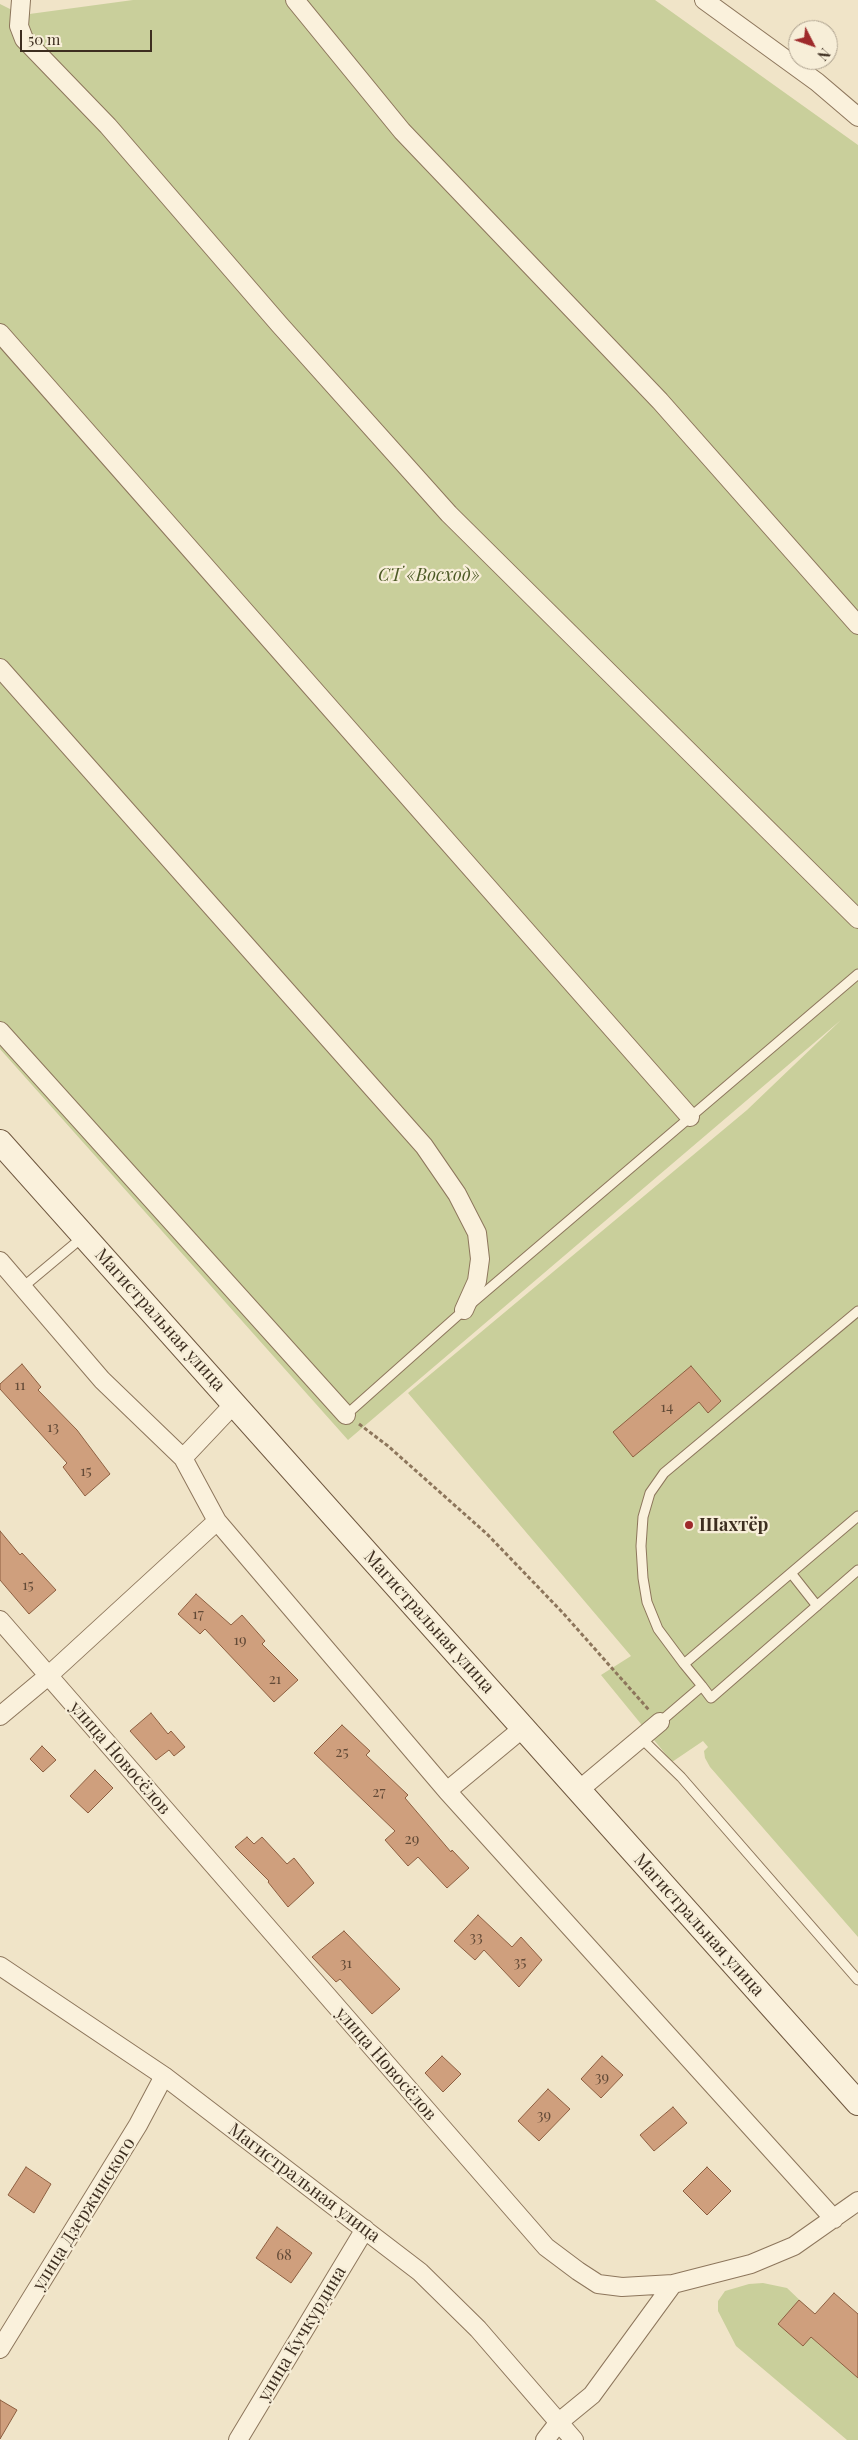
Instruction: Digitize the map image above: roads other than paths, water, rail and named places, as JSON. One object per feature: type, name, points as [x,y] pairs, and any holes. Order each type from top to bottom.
[{"type":"main road","name":"Магистральная улица","points":[[0,1142],[858,2104]]},
{"type":"street","points":[[21,0],[19,26],[24,39],[108,126],[278,324],[442,506],[858,919]]},
{"type":"street","points":[[295,0],[402,131],[660,401],[858,625]]},
{"type":"street","points":[[704,0],[818,82],[858,116]]},
{"type":"street","points":[[0,333],[690,1117]]},
{"type":"street","points":[[0,668],[424,1146],[457,1194],[477,1233],[480,1259],[477,1281],[464,1310]]},
{"type":"street","points":[[0,1031],[346,1415]]},
{"type":"street","points":[[0,1260],[102,1380],[182,1458],[217,1521],[448,1791],[834,2219]]},
{"type":"street","points":[[182,1458],[234,1404]]},
{"type":"street","points":[[0,1716],[48,1676],[217,1521]]},
{"type":"street","name":"улица Новосёлов","points":[[0,1620],[546,2247],[598,2284],[622,2287],[673,2284],[750,2264],[794,2246],[858,2201]]},
{"type":"street","points":[[579,1790],[660,1722]]},
{"type":"street","points":[[448,1791],[523,1728]]},
{"type":"street","name":"Магистральная улица","points":[[0,1966],[164,2076],[420,2272],[478,2329],[574,2440]]},
{"type":"street","name":"улица Дзержинского","points":[[0,2349],[138,2125],[164,2076]]},
{"type":"street","name":"улица Кучкурдина","points":[[238,2440],[365,2229]]},
{"type":"street","points":[[546,2440],[559,2422],[592,2395],[673,2284]]},
{"type":"lane","points":[[346,1415],[464,1310],[858,974]]},
{"type":"lane","points":[[23,1287],[84,1236]]},
{"type":"lane","points":[[858,1311],[664,1473],[650,1493],[643,1517],[641,1546],[646,1594],[658,1629],[711,1698],[858,1570]]},
{"type":"lane","points":[[684,1664],[858,1516]]},
{"type":"lane","points":[[791,1573],[817,1606]]},
{"type":"lane","points":[[660,1722],[702,1686]]},
{"type":"lane","points":[[641,1738],[681,1777],[858,1980]]},
{"type":"place","name":"Шахтёр","points":[[689,1525]]},
{"type":"park label","name":"СТ «Восход»","points":[[429,575]]}]
